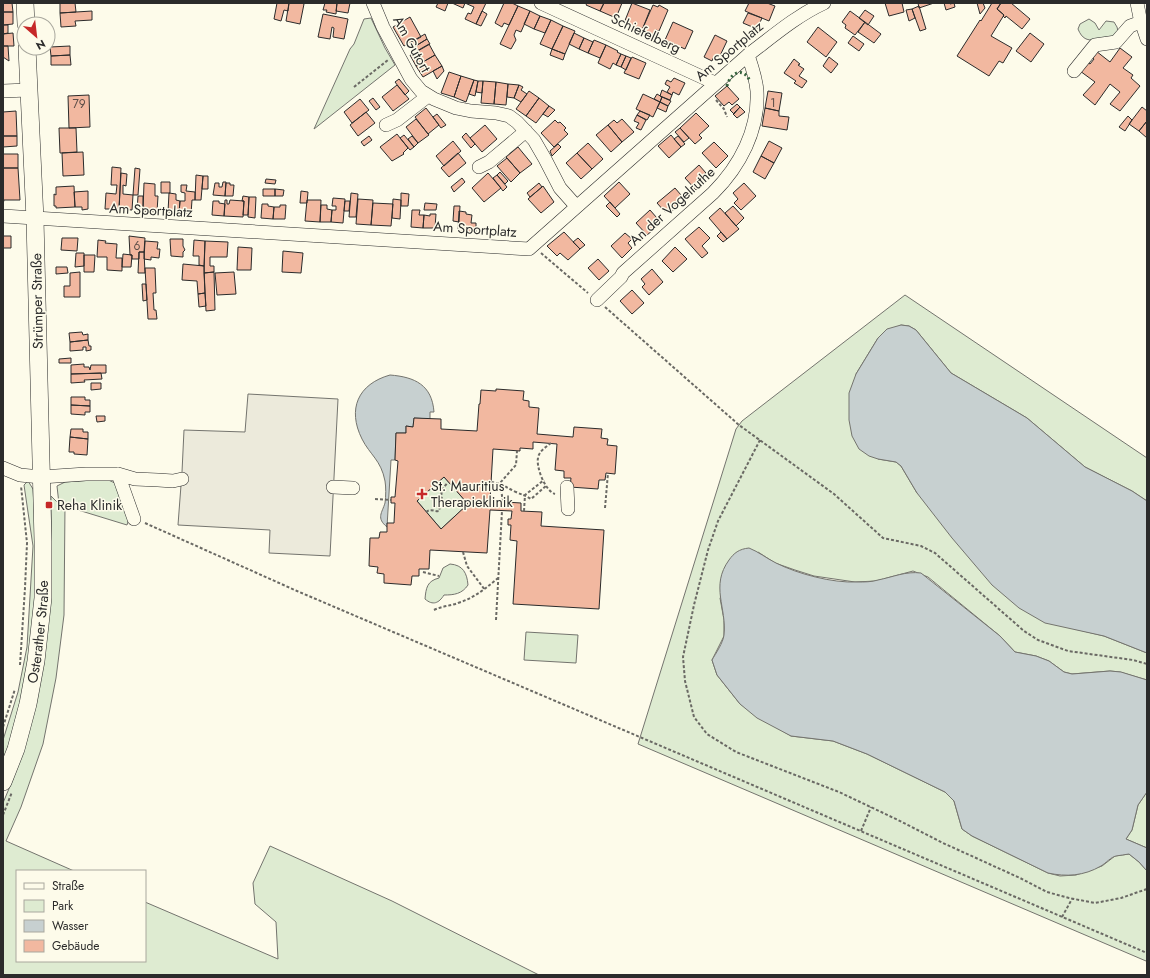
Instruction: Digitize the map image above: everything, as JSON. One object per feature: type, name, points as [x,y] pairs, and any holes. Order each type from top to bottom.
[{"type":"main road","points":[[26,3],[26,16]]},
{"type":"main road","name":"Strümper Straße","points":[[27,56],[35,219],[41,477]]},
{"type":"main road","name":"Osterather Straße","points":[[3,782],[20,734],[28,704],[36,661],[43,598],[44,541],[41,477]]},
{"type":"street","name":"Am Gutort","points":[[373,3],[397,54],[411,79],[421,91],[428,96],[456,108],[509,116],[534,140],[560,188],[576,206]]},
{"type":"street","name":"Schiefelberg","points":[[541,3],[711,87]]},
{"type":"street","name":"Am Sportplatz","points":[[3,216],[529,249],[748,55],[784,26],[809,10],[824,3]]},
{"type":"street","points":[[1137,3],[1141,22],[1147,39]]},
{"type":"street","points":[[1074,71],[1095,45],[1116,42],[1130,26],[1141,22]]},
{"type":"street","name":"An der Vogelruthe","points":[[597,300],[620,278],[623,273],[713,193],[727,179],[736,167],[749,138],[756,114],[757,91],[748,55]]},
{"type":"street","points":[[3,91],[28,90]]},
{"type":"street","points":[[386,125],[398,120],[428,96]]},
{"type":"street","points":[[479,167],[490,162],[526,132]]},
{"type":"street","points":[[3,468],[20,475],[41,477],[135,473],[173,475],[182,479],[173,481],[135,479],[118,474]]},
{"type":"street","points":[[118,474],[134,519]]},
{"type":"street","points":[[334,487],[353,488]]},
{"type":"street","points":[[566,490],[568,509]]},
{"type":"path","points":[[354,87],[397,54]]},
{"type":"path","points":[[711,87],[724,108],[727,117]]},
{"type":"path","points":[[529,249],[540,252],[739,425],[834,494],[883,538],[921,546],[935,553],[1024,631],[1038,640],[1068,651],[1133,660],[1147,664]]},
{"type":"path","points":[[760,440],[718,521],[708,550],[683,657],[685,681],[694,717],[706,734],[736,752],[839,792],[1047,892],[1095,903],[1121,898],[1147,889]]},
{"type":"path","points":[[551,443],[541,452],[538,457],[540,474],[546,486],[553,494],[566,490]]},
{"type":"path","points":[[502,502],[503,494],[500,490],[500,483],[516,465],[517,451]]},
{"type":"path","points":[[605,508],[608,473]]},
{"type":"path","points":[[19,671],[27,543],[20,475]]},
{"type":"path","points":[[524,511],[525,495],[544,480]]},
{"type":"path","points":[[426,512],[431,510],[437,512],[440,511],[442,496],[441,491],[448,482]]},
{"type":"path","points":[[491,482],[500,483],[531,499],[546,486]]},
{"type":"path","points":[[374,499],[391,500]]},
{"type":"path","points":[[496,620],[502,511]]},
{"type":"path","points":[[134,519],[297,591],[1147,953]]},
{"type":"path","points":[[463,552],[467,566],[485,590]]},
{"type":"path","points":[[423,572],[439,576]]},
{"type":"path","points":[[434,610],[440,607],[465,601],[485,590],[498,578]]},
{"type":"path","points":[[3,727],[16,685]]},
{"type":"path","points":[[861,831],[871,807]]},
{"type":"path","points":[[1062,917],[1072,898]]},
{"type":"green space","points":[[371,18],[395,65],[314,129],[350,49],[354,44],[364,19]]},
{"type":"green space","points":[[1089,19],[1095,23],[1099,30],[1106,21],[1114,22],[1118,31],[1114,37],[1089,40],[1081,35],[1078,29],[1080,24]]},
{"type":"green space","points":[[905,295],[1147,458],[1147,501],[1132,491],[1085,467],[1027,418],[951,373],[916,330],[909,326],[901,325],[878,338],[856,374],[878,459],[896,462],[901,466],[917,493],[1075,629],[1104,636],[1147,653],[1147,680],[1120,672],[1110,671],[1072,674],[1064,672],[1049,661],[1036,656],[1015,652],[1000,636],[928,577],[913,571],[876,581],[855,582],[814,576],[775,563],[758,552],[720,598],[724,620],[724,636],[712,660],[717,675],[740,704],[791,736],[833,741],[867,754],[945,792],[954,801],[962,829],[972,836],[1048,873],[1060,876],[1076,875],[1102,866],[1115,856],[1129,854],[1147,871],[1146,961],[638,744],[736,429],[742,421]]},
{"type":"green space","points":[[444,477],[468,504],[441,529],[417,501]]},
{"type":"green space","points":[[106,479],[115,483],[129,518],[127,525],[65,506],[64,615],[56,678],[43,744],[21,807],[6,841],[72,870],[16,870],[16,962],[146,962],[146,902],[278,959],[276,922],[255,904],[253,883],[270,846],[392,901],[539,975],[3,975],[3,803],[13,779],[51,548],[51,496],[59,504],[57,486],[65,482]]},
{"type":"green space","points":[[28,481],[33,489],[38,593],[25,684],[3,767],[3,740],[18,692],[27,647],[33,546],[24,485]]},
{"type":"green space","points":[[450,564],[458,566],[464,570],[468,585],[458,593],[444,595],[436,603],[428,601],[425,599],[428,586],[432,581],[439,578],[443,568]]},
{"type":"green space","points":[[526,632],[578,635],[576,663],[524,660]]},
{"type":"green space","points":[[1147,792],[1147,848],[1126,839],[1132,830],[1138,805]]},
{"type":"shaded area","points":[[248,394],[338,399],[330,556],[269,553],[270,530],[178,525],[184,430],[245,432]]},
{"type":"water","points":[[901,325],[909,326],[916,330],[951,373],[1027,418],[1085,467],[1132,491],[1147,501],[1147,653],[1104,636],[1045,623],[1019,608],[992,585],[952,538],[917,493],[901,466],[896,462],[869,456],[859,449],[852,436],[849,420],[849,393],[856,374],[878,338],[887,329]]},
{"type":"water","points":[[390,375],[414,380],[421,384],[430,395],[434,412],[430,412],[430,419],[414,418],[413,427],[406,426],[406,433],[396,433],[395,460],[391,460],[387,527],[381,518],[386,497],[383,474],[378,463],[362,439],[356,418],[356,408],[358,399],[363,391],[379,379]]},
{"type":"water","points":[[749,548],[794,571],[837,581],[871,582],[905,574],[921,573],[1000,636],[1015,652],[1036,656],[1049,661],[1064,672],[1072,674],[1110,671],[1121,672],[1147,680],[1147,792],[1138,805],[1132,830],[1126,839],[1147,848],[1147,871],[1129,854],[1114,857],[1101,866],[1082,874],[1061,875],[1048,873],[972,836],[962,829],[954,801],[945,792],[867,754],[833,741],[791,736],[757,718],[740,704],[717,675],[712,660],[721,645],[724,635],[720,597],[723,570],[735,553],[742,549]]},
{"type":"building","points":[[3,3],[12,3],[13,12],[3,12]]},
{"type":"building","points":[[60,3],[75,3],[76,12],[60,13]]},
{"type":"building","points":[[277,3],[289,3],[288,11],[284,10],[281,21],[274,19]]},
{"type":"building","points":[[289,3],[304,4],[300,24],[286,21]]},
{"type":"building","points":[[325,3],[337,3],[336,14],[323,10]]},
{"type":"building","points":[[337,3],[350,3],[348,13],[336,11]]},
{"type":"building","points":[[438,3],[448,3],[445,11],[436,7]]},
{"type":"building","points":[[452,3],[465,3],[463,8]]},
{"type":"building","points":[[465,3],[486,3],[476,24],[465,19],[468,13],[471,14],[474,7]]},
{"type":"building","points":[[504,3],[512,3],[518,6],[509,25],[504,23],[502,27],[495,23]]},
{"type":"building","points":[[587,3],[604,3],[600,11],[586,5]]},
{"type":"building","points":[[604,3],[622,3],[616,18],[600,11]]},
{"type":"building","points":[[632,3],[650,10],[642,30],[624,23]]},
{"type":"building","points":[[749,3],[767,3],[775,6],[769,21],[745,11]]},
{"type":"building","points":[[885,3],[902,3],[904,12],[889,16]]},
{"type":"building","points":[[918,3],[934,3],[919,8]]},
{"type":"building","points":[[944,3],[954,3],[955,7],[946,10]]},
{"type":"building","points":[[977,3],[983,3],[985,8],[980,14]]},
{"type":"building","points":[[992,3],[1001,3],[997,9],[1004,15],[991,36],[1012,48],[1003,63],[999,61],[989,76],[957,56]]},
{"type":"building","points":[[1001,3],[1011,3],[1030,19],[1022,29],[1006,16],[1005,18],[1003,16],[1004,15],[997,9]]},
{"type":"building","points":[[653,5],[658,7],[659,5],[668,10],[659,31],[656,30],[654,35],[642,30]]},
{"type":"building","points":[[518,6],[530,11],[521,32],[516,30],[514,35],[516,40],[511,49],[500,44]]},
{"type":"building","points":[[919,6],[926,29],[920,31],[912,9]]},
{"type":"building","points":[[912,9],[915,18],[909,21],[906,10]]},
{"type":"building","points":[[865,10],[874,16],[868,25],[859,18]]},
{"type":"building","points":[[92,11],[92,20],[75,21],[76,26],[61,27],[60,13]]},
{"type":"building","points":[[482,11],[487,14],[481,26],[476,24]]},
{"type":"building","points":[[530,11],[540,16],[534,29],[524,24]]},
{"type":"building","points":[[850,11],[865,22],[855,35],[845,28],[846,25],[842,22]]},
{"type":"building","points":[[3,12],[13,12],[13,24],[3,25]]},
{"type":"building","points":[[748,13],[762,18],[757,29],[743,23]]},
{"type":"building","points":[[323,14],[348,19],[344,39],[333,37],[334,28],[332,27],[330,39],[318,37]]},
{"type":"building","points":[[540,16],[551,20],[545,33],[534,29]]},
{"type":"building","points":[[410,17],[421,37],[404,46],[393,27]]},
{"type":"building","points":[[551,20],[563,26],[552,49],[540,44]]},
{"type":"building","points":[[673,22],[693,31],[685,49],[665,40]]},
{"type":"building","points":[[865,22],[881,34],[874,43],[858,32]]},
{"type":"building","points":[[3,25],[8,25],[8,33],[3,34]]},
{"type":"building","points":[[563,26],[575,31],[565,54],[552,49]]},
{"type":"building","points":[[818,27],[837,42],[826,57],[807,42]]},
{"type":"building","points":[[13,33],[14,46],[3,46],[3,34]]},
{"type":"building","points":[[574,33],[584,38],[579,49],[569,44]]},
{"type":"building","points":[[1030,33],[1044,44],[1031,62],[1016,51]]},
{"type":"building","points":[[425,34],[427,39],[414,47],[411,42]]},
{"type":"building","points":[[715,35],[727,41],[718,60],[713,58],[712,61],[704,57]]},
{"type":"building","points":[[853,36],[864,44],[859,51],[848,43]]},
{"type":"building","points":[[584,38],[593,42],[588,53],[579,49]]},
{"type":"building","points":[[427,39],[430,44],[416,52],[414,47]]},
{"type":"building","points":[[594,40],[606,45],[600,58],[588,53]]},
{"type":"building","points":[[429,44],[435,55],[416,66],[410,55]]},
{"type":"building","points":[[606,45],[621,54],[616,65],[613,63],[610,69],[598,63]]},
{"type":"building","points":[[3,46],[8,46],[9,61],[3,57]]},
{"type":"building","points":[[70,46],[70,55],[56,56],[56,47]]},
{"type":"building","points":[[1120,48],[1132,57],[1123,68],[1133,75],[1131,78],[1140,86],[1120,111],[1110,104],[1120,92],[1110,84],[1095,105],[1083,95],[1095,82],[1080,71],[1087,62],[1090,64],[1094,59],[1091,57],[1096,51],[1110,62]]},
{"type":"building","points":[[552,49],[565,54],[563,60],[550,55]]},
{"type":"building","points":[[621,54],[626,56],[621,67],[616,65]]},
{"type":"building","points":[[70,55],[71,65],[51,65],[51,56]]},
{"type":"building","points":[[435,55],[442,66],[423,77],[416,66]]},
{"type":"building","points":[[626,56],[631,58],[626,70],[621,67]]},
{"type":"building","points":[[632,57],[646,63],[639,79],[624,73]]},
{"type":"building","points":[[829,57],[838,64],[831,73],[823,66]]},
{"type":"building","points":[[794,59],[800,64],[798,65],[804,69],[799,76],[807,81],[802,88],[794,83],[796,81],[784,73]]},
{"type":"building","points":[[442,66],[444,71],[437,79],[433,71]]},
{"type":"building","points":[[449,72],[461,76],[454,97],[441,93]]},
{"type":"building","points":[[461,76],[474,80],[466,102],[454,97]]},
{"type":"building","points":[[674,78],[685,83],[679,95],[673,92],[672,95],[667,92],[670,87],[665,84],[667,80],[671,82]]},
{"type":"building","points":[[399,79],[409,91],[405,95],[395,82]]},
{"type":"building","points":[[474,80],[478,81],[475,96],[469,94]]},
{"type":"building","points":[[478,81],[483,81],[482,93],[476,92]]},
{"type":"building","points":[[483,81],[496,82],[494,104],[481,103]]},
{"type":"building","points":[[496,82],[508,84],[506,105],[494,104]]},
{"type":"building","points":[[508,84],[519,85],[514,98],[507,97]]},
{"type":"building","points":[[397,85],[409,99],[393,111],[382,97]]},
{"type":"building","points":[[519,85],[523,87],[521,90],[527,94],[521,102],[514,98]]},
{"type":"building","points":[[727,86],[739,99],[732,105],[729,102],[724,106],[715,96]]},
{"type":"building","points":[[662,90],[672,95],[670,100],[660,96]]},
{"type":"building","points":[[529,91],[539,98],[526,116],[516,109]]},
{"type":"building","points":[[768,91],[782,93],[779,111],[765,108]]},
{"type":"building","points":[[643,94],[660,102],[653,117],[636,109]]},
{"type":"building","points":[[657,94],[662,97],[660,102],[654,99]]},
{"type":"building","points":[[89,95],[90,127],[69,128],[68,96]]},
{"type":"building","points":[[662,97],[671,101],[668,106],[660,102]]},
{"type":"building","points":[[373,98],[380,107],[376,110],[369,101]]},
{"type":"building","points":[[539,98],[549,106],[536,123],[526,116]]},
{"type":"building","points":[[360,99],[369,110],[352,123],[344,112]]},
{"type":"building","points":[[660,102],[668,106],[666,112],[657,108]]},
{"type":"building","points":[[737,104],[740,107],[734,114],[730,110]]},
{"type":"building","points":[[549,106],[555,110],[548,117],[543,114]]},
{"type":"building","points":[[740,107],[745,112],[737,118],[733,114]]},
{"type":"building","points":[[1142,107],[1147,111],[1147,121],[1139,131],[1129,124]]},
{"type":"building","points":[[426,108],[439,125],[428,134],[415,117]]},
{"type":"building","points":[[765,108],[779,111],[779,116],[789,117],[787,130],[762,126]]},
{"type":"building","points":[[16,111],[17,136],[3,136],[3,112]]},
{"type":"building","points":[[640,111],[650,115],[647,120],[637,115]]},
{"type":"building","points":[[366,112],[375,123],[358,136],[350,125]]},
{"type":"building","points":[[696,113],[709,126],[699,135],[702,138],[695,144],[680,128]]},
{"type":"building","points":[[437,114],[446,125],[441,128],[433,117]]},
{"type":"building","points":[[637,115],[646,120],[641,130],[636,128],[639,123],[634,121]]},
{"type":"building","points":[[1128,116],[1132,120],[1125,131],[1119,127]]},
{"type":"building","points":[[416,119],[429,135],[418,143],[406,127]]},
{"type":"building","points":[[622,119],[634,132],[622,142],[608,125],[614,120],[617,123]]},
{"type":"building","points":[[555,120],[558,123],[560,122],[566,128],[564,130],[568,134],[554,147],[541,133]]},
{"type":"building","points":[[1147,121],[1147,138],[1139,131]]},
{"type":"building","points":[[485,125],[497,139],[482,152],[470,138]]},
{"type":"building","points":[[608,125],[622,142],[611,152],[596,135]]},
{"type":"building","points":[[59,128],[76,128],[77,152],[60,153]]},
{"type":"building","points":[[680,128],[689,138],[684,142],[675,132]]},
{"type":"building","points":[[466,133],[475,144],[471,148],[462,137]]},
{"type":"building","points":[[397,134],[408,148],[403,153],[404,154],[392,161],[380,147]]},
{"type":"building","points":[[404,135],[414,147],[410,150],[400,138]]},
{"type":"building","points":[[671,135],[681,147],[669,158],[658,146]]},
{"type":"building","points":[[3,136],[17,136],[17,146],[3,147]]},
{"type":"building","points":[[369,136],[372,140],[364,146],[361,142]]},
{"type":"building","points":[[412,136],[418,143],[414,147],[408,139]]},
{"type":"building","points":[[678,136],[685,144],[681,147],[674,139]]},
{"type":"building","points":[[453,141],[461,151],[444,166],[436,156]]},
{"type":"building","points":[[769,141],[782,148],[774,163],[761,156]]},
{"type":"building","points":[[714,142],[728,156],[716,168],[702,153]]},
{"type":"building","points":[[588,143],[603,159],[592,169],[577,153]]},
{"type":"building","points":[[558,144],[561,147],[552,156],[550,151]]},
{"type":"building","points":[[518,147],[532,164],[520,173],[506,157]]},
{"type":"building","points":[[83,152],[84,175],[63,176],[62,153]]},
{"type":"building","points":[[458,153],[466,163],[449,177],[441,168]]},
{"type":"building","points":[[577,153],[592,169],[581,179],[566,163]]},
{"type":"building","points":[[3,154],[18,154],[18,168],[3,168]]},
{"type":"building","points":[[761,156],[774,163],[765,179],[753,172]]},
{"type":"building","points":[[507,158],[520,173],[511,182],[497,166]]},
{"type":"building","points":[[699,165],[706,173],[702,176],[706,181],[696,190],[685,178]]},
{"type":"building","points":[[112,167],[121,168],[119,209],[105,209],[106,193],[116,194],[117,185],[111,185]]},
{"type":"building","points":[[3,168],[18,168],[20,200],[4,200],[3,204]]},
{"type":"building","points":[[135,168],[140,169],[138,195],[133,195]]},
{"type":"building","points":[[500,172],[508,181],[505,184],[497,175]]},
{"type":"building","points":[[121,173],[127,174],[126,186],[123,185],[123,194],[133,195],[132,210],[119,209]]},
{"type":"building","points":[[488,173],[501,188],[484,202],[472,188]]},
{"type":"building","points":[[196,175],[203,176],[201,200],[195,200]]},
{"type":"building","points":[[497,175],[507,187],[503,191],[493,178]]},
{"type":"building","points":[[203,176],[208,176],[208,189],[202,189]]},
{"type":"building","points":[[462,178],[465,182],[454,192],[451,187]]},
{"type":"building","points":[[266,179],[276,180],[275,184],[265,183]]},
{"type":"building","points":[[161,182],[170,182],[170,193],[161,193]]},
{"type":"building","points":[[223,182],[226,182],[225,196],[213,195],[215,183],[219,183],[219,187],[222,187]]},
{"type":"building","points":[[619,182],[630,194],[615,208],[604,196]]},
{"type":"building","points":[[144,183],[155,184],[155,196],[158,196],[157,212],[143,211]]},
{"type":"building","points":[[226,183],[234,185],[233,196],[225,196]]},
{"type":"building","points":[[539,183],[542,187],[530,197],[527,193]]},
{"type":"building","points":[[744,183],[756,196],[741,210],[734,203],[738,199],[733,193]]},
{"type":"building","points":[[181,185],[187,185],[186,191],[195,192],[195,200],[192,200],[191,214],[179,213],[180,201],[185,201],[185,193],[181,192]]},
{"type":"building","points":[[74,186],[75,207],[56,208],[56,206],[54,206],[54,194],[56,195],[56,187]]},
{"type":"building","points":[[543,186],[554,202],[541,213],[528,199]]},
{"type":"building","points":[[675,188],[681,195],[677,199],[681,203],[671,212],[669,209],[665,212],[657,203]]},
{"type":"building","points":[[263,189],[275,189],[275,196],[263,196]]},
{"type":"building","points":[[275,189],[284,190],[283,196],[275,196]]},
{"type":"building","points":[[88,191],[88,209],[82,210],[82,207],[75,207],[74,192]]},
{"type":"building","points":[[301,191],[308,192],[307,203],[300,203]]},
{"type":"building","points":[[169,193],[176,194],[176,200],[180,201],[179,213],[168,212]]},
{"type":"building","points":[[351,193],[358,194],[356,217],[349,217]]},
{"type":"building","points":[[401,193],[409,194],[408,206],[401,206]]},
{"type":"building","points":[[138,196],[143,196],[143,211],[137,211]]},
{"type":"building","points":[[243,196],[249,197],[248,215],[243,215]]},
{"type":"building","points":[[249,197],[256,197],[255,218],[248,217]]},
{"type":"building","points":[[333,198],[345,199],[343,223],[331,222],[332,210],[336,210],[336,206],[332,206]]},
{"type":"building","points":[[358,199],[373,200],[371,225],[356,224]]},
{"type":"building","points":[[393,199],[401,200],[400,219],[392,218]]},
{"type":"building","points":[[225,200],[227,200],[227,204],[229,204],[230,200],[244,201],[243,217],[224,216]]},
{"type":"building","points":[[307,200],[321,200],[320,222],[305,221]]},
{"type":"building","points":[[213,201],[219,201],[219,203],[225,204],[224,216],[212,215]]},
{"type":"building","points":[[345,201],[350,201],[349,211],[344,211]]},
{"type":"building","points":[[610,202],[620,214],[617,217],[606,206]]},
{"type":"building","points":[[373,203],[393,204],[391,226],[371,225]]},
{"type":"building","points":[[425,203],[437,204],[436,210],[424,210]]},
{"type":"building","points":[[262,204],[268,204],[268,206],[274,207],[273,219],[261,218]]},
{"type":"building","points":[[280,205],[286,205],[285,219],[273,219],[274,207],[280,207]]},
{"type":"building","points":[[321,205],[327,205],[327,209],[332,210],[331,222],[320,222]]},
{"type":"building","points":[[454,206],[460,206],[459,222],[453,221]]},
{"type":"building","points":[[733,206],[744,218],[736,226],[725,213]]},
{"type":"building","points":[[720,208],[739,229],[727,239],[709,218]]},
{"type":"building","points":[[412,210],[420,210],[419,215],[424,215],[423,228],[411,227]]},
{"type":"building","points":[[650,210],[657,218],[653,221],[658,226],[647,235],[636,223]]},
{"type":"building","points":[[459,211],[472,215],[471,223],[476,223],[476,232],[458,231]]},
{"type":"building","points":[[430,214],[436,214],[435,228],[423,228],[424,215],[430,216]]},
{"type":"building","points":[[699,227],[710,238],[702,246],[708,253],[702,258],[685,239]]},
{"type":"building","points":[[564,232],[580,249],[568,260],[560,253],[557,256],[547,246]]},
{"type":"building","points":[[721,232],[727,239],[723,242],[717,236]]},
{"type":"building","points":[[625,233],[632,239],[628,243],[632,248],[622,258],[611,246]]},
{"type":"building","points":[[3,236],[11,236],[11,248],[3,248]]},
{"type":"building","points":[[129,236],[145,238],[144,252],[139,252],[139,259],[132,259],[132,255],[130,255]]},
{"type":"building","points":[[62,238],[78,238],[77,251],[61,250]]},
{"type":"building","points":[[578,238],[585,245],[580,249],[573,242]]},
{"type":"building","points":[[170,239],[183,239],[183,246],[185,250],[183,252],[183,257],[171,256]]},
{"type":"building","points":[[98,240],[106,241],[105,243],[117,244],[116,258],[122,258],[122,271],[107,270],[107,257],[97,257]]},
{"type":"building","points":[[194,240],[205,241],[204,266],[199,265],[199,256],[193,256]]},
{"type":"building","points":[[145,241],[158,242],[157,249],[160,249],[159,258],[151,257],[151,260],[144,259]]},
{"type":"building","points":[[205,241],[228,242],[227,257],[210,257],[210,266],[214,266],[214,272],[204,273]]},
{"type":"building","points":[[238,247],[252,248],[251,270],[237,270]]},
{"type":"building","points":[[675,247],[687,259],[673,272],[662,261]]},
{"type":"building","points":[[283,251],[303,253],[301,273],[282,272]]},
{"type":"building","points":[[139,252],[144,252],[145,273],[138,273]]},
{"type":"building","points":[[76,253],[84,253],[84,266],[75,267]]},
{"type":"building","points":[[123,254],[132,255],[131,267],[122,267]]},
{"type":"building","points":[[84,255],[95,255],[94,272],[84,272]]},
{"type":"building","points":[[598,259],[609,271],[599,280],[588,268]]},
{"type":"building","points":[[183,264],[204,266],[205,293],[198,294],[197,281],[182,280]]},
{"type":"building","points":[[56,267],[67,267],[68,273],[56,274]]},
{"type":"building","points":[[145,268],[155,268],[156,293],[153,293],[154,310],[156,310],[157,319],[148,319]]},
{"type":"building","points":[[652,269],[663,282],[649,295],[642,287],[645,284],[641,279]]},
{"type":"building","points":[[80,272],[80,297],[64,297],[64,286],[70,286],[70,273]]},
{"type":"building","points":[[214,272],[215,310],[206,311],[204,273]]},
{"type":"building","points":[[234,272],[236,294],[217,295],[215,273]]},
{"type":"building","points":[[142,284],[146,284],[147,300],[143,301]]},
{"type":"building","points":[[632,290],[644,303],[632,314],[620,301]]},
{"type":"building","points":[[205,293],[206,306],[199,307],[198,294]]},
{"type":"building","points":[[82,332],[83,335],[88,334],[88,340],[70,342],[69,333]]},
{"type":"building","points":[[88,340],[91,350],[86,351],[86,347],[83,347],[83,350],[70,351],[70,342]]},
{"type":"building","points":[[71,358],[71,363],[59,363],[59,359]]},
{"type":"building","points":[[84,364],[84,367],[89,367],[90,370],[91,365],[106,365],[106,373],[71,374],[71,365]]},
{"type":"building","points":[[101,373],[102,379],[84,380],[85,382],[71,383],[71,374]]},
{"type":"building","points":[[91,383],[101,383],[101,389],[91,390]]},
{"type":"building","points":[[496,389],[524,391],[523,400],[529,401],[529,407],[539,408],[537,434],[573,437],[574,427],[602,429],[601,438],[608,439],[607,445],[617,446],[615,474],[606,473],[605,480],[599,480],[598,489],[570,487],[571,478],[564,478],[564,471],[555,470],[557,444],[533,442],[533,449],[520,448],[520,451],[493,449],[490,501],[521,503],[521,511],[542,512],[541,526],[604,530],[599,609],[513,604],[517,541],[510,540],[511,525],[508,525],[508,519],[511,519],[512,511],[490,510],[487,553],[430,550],[429,569],[419,569],[419,576],[412,576],[411,585],[384,583],[384,574],[377,573],[378,567],[369,566],[370,538],[379,538],[380,532],[387,532],[387,523],[394,523],[395,503],[391,503],[391,497],[395,497],[398,461],[395,460],[396,433],[406,433],[406,426],[413,427],[414,418],[441,419],[441,429],[477,431],[481,390],[496,391]],"holes":[[[444,477],[468,504],[441,529],[417,501]]]},
{"type":"building","points":[[71,397],[85,397],[85,400],[90,400],[90,406],[71,405]]},
{"type":"building","points":[[71,405],[90,406],[90,412],[85,412],[85,415],[71,414]]},
{"type":"building","points":[[96,416],[105,416],[105,421],[97,422]]},
{"type":"building","points":[[71,429],[83,429],[83,432],[88,432],[88,439],[70,437]]},
{"type":"building","points":[[70,437],[88,439],[87,455],[69,452]]},
{"type":"hedge","points":[[727,86],[731,78],[737,73],[744,74],[750,81]]},
{"type":"place","name":"St. Mauritius Therapieklinik","points":[[422,494]]},
{"type":"place","name":"Reha Klinik","points":[[49,505]]}]
